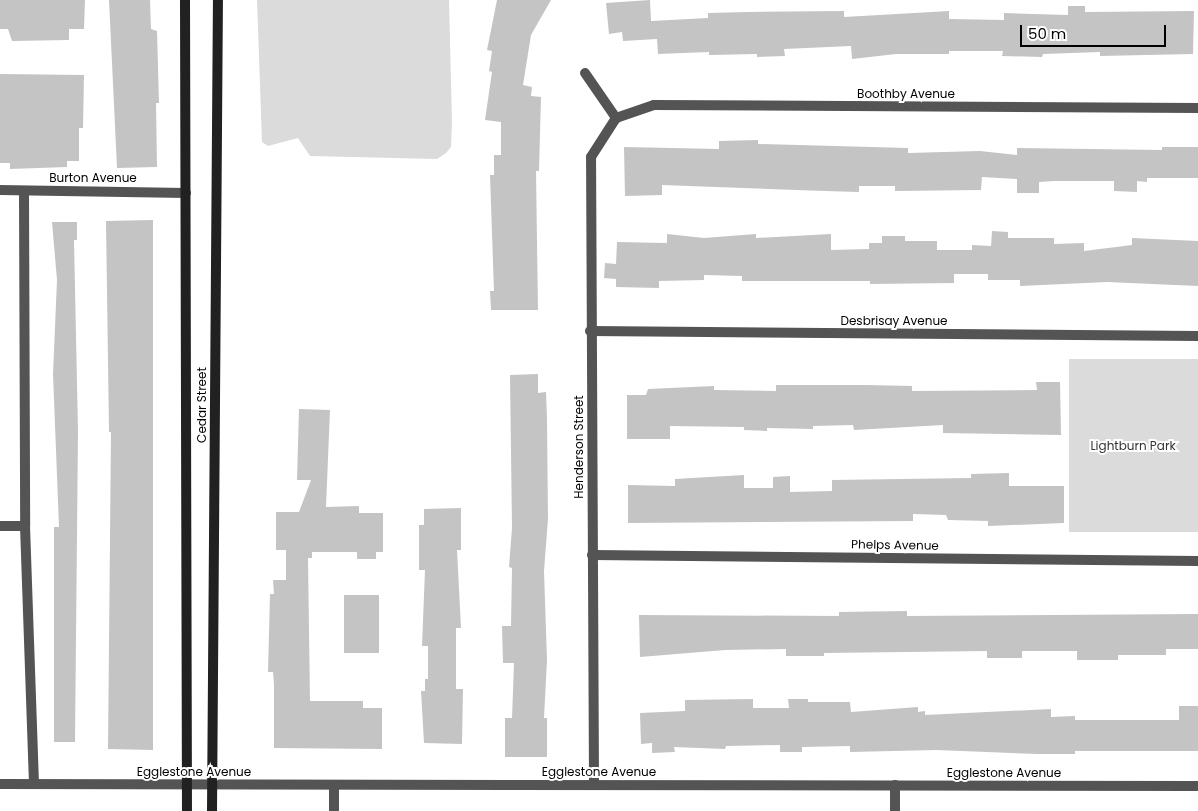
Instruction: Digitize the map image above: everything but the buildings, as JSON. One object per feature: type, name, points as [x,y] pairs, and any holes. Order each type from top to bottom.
[{"type":"main road","name":"Cedar Street","points":[[185,0],[187,811]]},
{"type":"main road","name":"Cedar Street","points":[[212,811],[218,0]]},
{"type":"street","points":[[585,73],[616,118]]},
{"type":"street","name":"Boothby Avenue","points":[[616,118],[654,105],[1198,108]]},
{"type":"street","name":"Henderson Street","points":[[594,784],[590,331],[591,157],[616,118]]},
{"type":"street","name":"Burton Avenue","points":[[0,190],[186,193]]},
{"type":"street","points":[[24,191],[25,526],[34,784]]},
{"type":"street","name":"Desbrisay Avenue","points":[[590,331],[1198,336]]},
{"type":"street","points":[[0,526],[25,526]]},
{"type":"street","name":"Phelps Avenue","points":[[592,555],[1198,561]]},
{"type":"street","name":"Egglestone Avenue","points":[[0,784],[1198,786]]},
{"type":"street","points":[[334,785],[334,811]]},
{"type":"street","points":[[895,785],[895,811]]},
{"type":"green space","points":[[257,0],[449,0],[451,147],[437,159],[310,156],[298,138],[268,146],[262,142]]},
{"type":"green space","name":"Lightburn Park","points":[[1069,359],[1198,359],[1198,532],[1069,532]]}]
